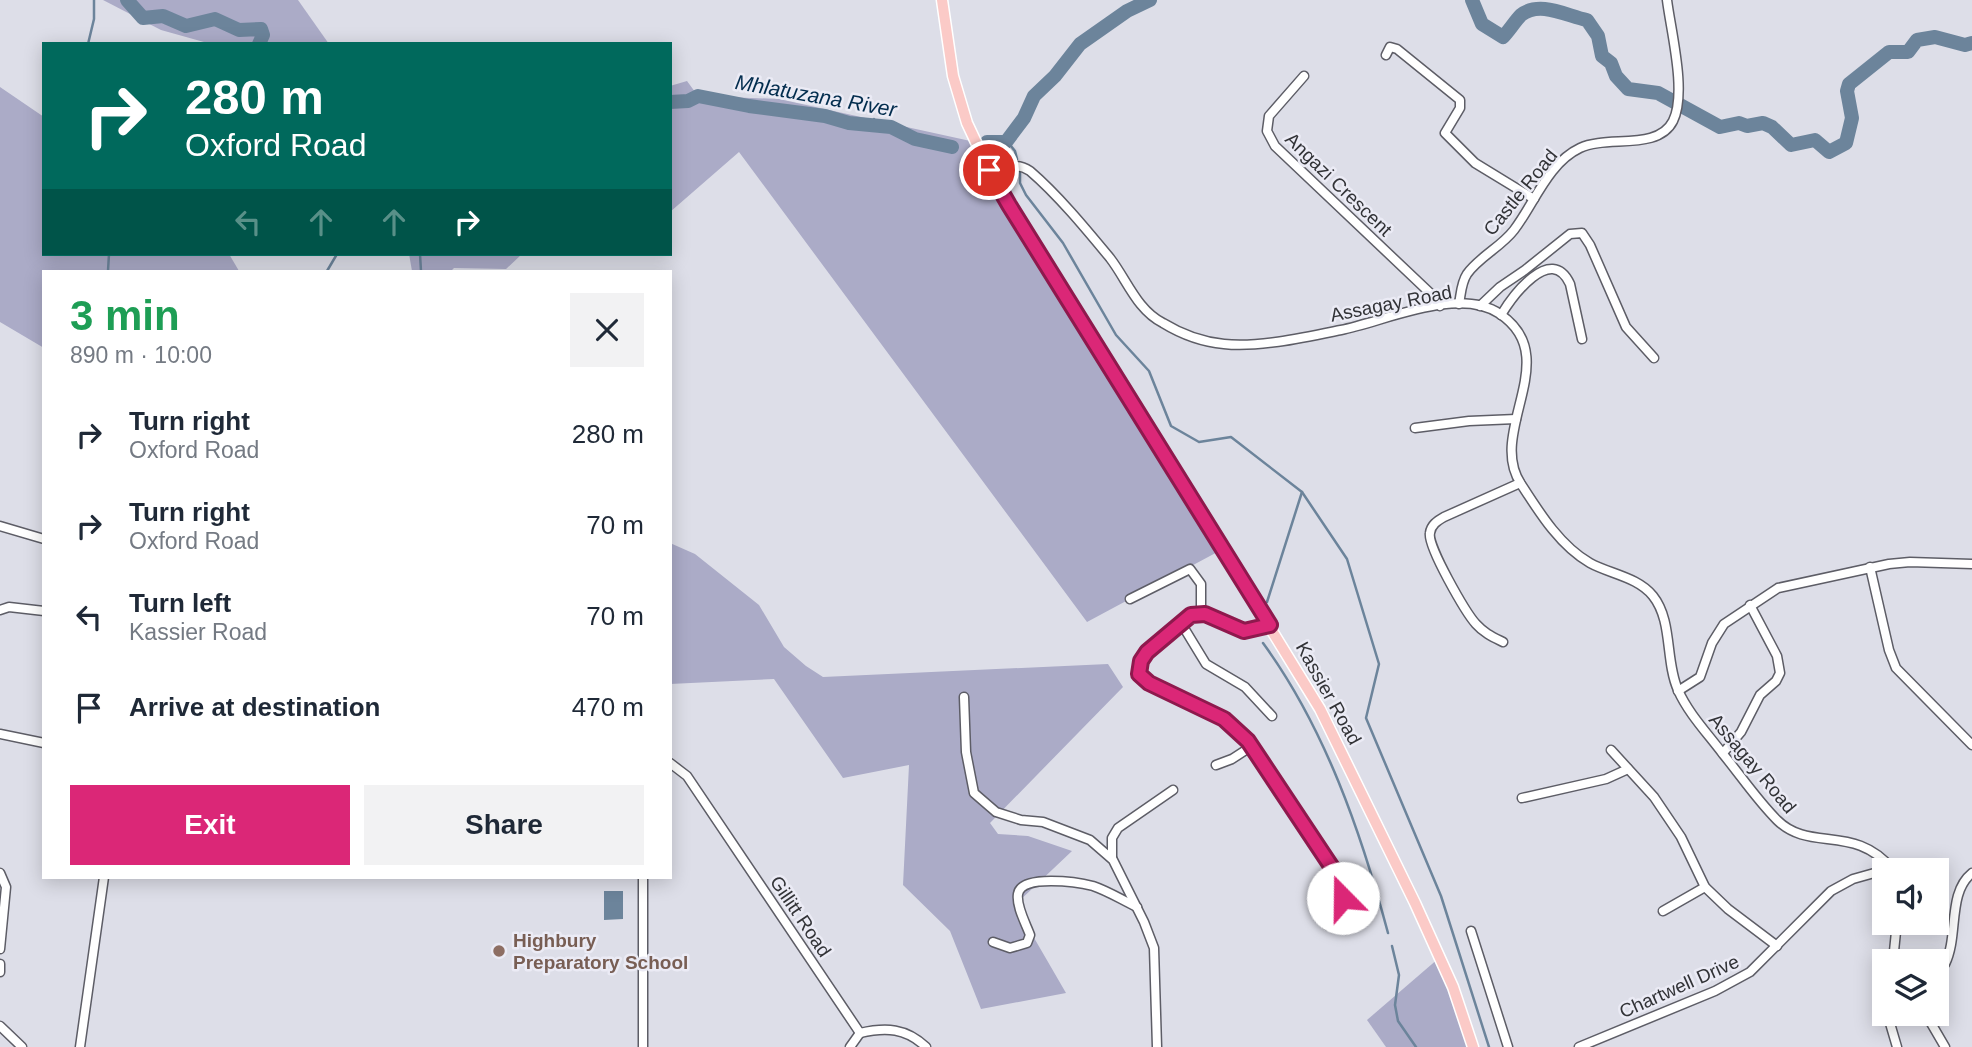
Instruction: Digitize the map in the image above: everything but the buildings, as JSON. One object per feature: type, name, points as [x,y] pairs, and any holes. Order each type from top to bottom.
[{"type":"main road","name":"Kassier Road","points":[[942,0],[953,76],[967,123],[989,170],[1320,709],[1440,958],[1473,1047]]},
{"type":"street","name":"Castle Road","points":[[1459,304],[1466,275],[1514,230],[1555,169],[1574,151],[1601,142],[1657,136],[1670,126],[1677,109],[1679,83],[1667,0]]},
{"type":"street","points":[[1387,55],[1390,47],[1397,49],[1460,100],[1460,108],[1444,132],[1475,163],[1534,199]]},
{"type":"street","name":"Angazi Crescent","points":[[1304,76],[1269,116],[1267,131],[1275,146],[1430,293],[1440,306]]},
{"type":"street","name":"Assagay Road","points":[[989,170],[1014,165],[1030,171],[1111,260],[1142,306],[1158,321],[1186,335],[1223,344],[1249,345],[1343,330],[1440,306],[1480,306],[1501,315],[1516,330],[1525,356],[1526,382],[1510,454],[1514,473],[1520,482],[1560,537],[1575,552],[1590,563],[1639,584],[1652,595],[1664,621],[1671,671],[1678,691],[1751,790],[1784,826],[1810,837],[1858,844],[1883,858]]},
{"type":"street","points":[[1480,306],[1500,287],[1570,234],[1582,233],[1590,245],[1626,327],[1654,358]]},
{"type":"street","points":[[1501,315],[1529,278],[1543,272],[1558,271],[1566,276],[1570,284],[1582,339]]},
{"type":"street","points":[[1415,428],[1469,421],[1516,419]]},
{"type":"street","points":[[1503,642],[1482,630],[1469,616],[1437,558],[1429,534],[1437,521],[1520,482]]},
{"type":"street","points":[[0,526],[42,538]]},
{"type":"street","points":[[1678,691],[1700,677],[1712,643],[1721,627],[1782,586],[1870,567],[1910,562],[1972,564]]},
{"type":"street","points":[[1870,567],[1889,650],[1896,668],[1972,745]]},
{"type":"street","points":[[1130,599],[1190,569],[1201,584],[1201,613]]},
{"type":"street","points":[[1723,753],[1741,732],[1760,695],[1776,681],[1780,673],[1777,656],[1750,605]]},
{"type":"street","points":[[0,610],[9,607],[42,611]]},
{"type":"street","points":[[1270,625],[1250,632],[1239,631],[1201,613],[1191,615],[1144,656],[1139,669],[1141,677],[1159,688],[1224,719],[1252,746],[1341,885],[1342,905],[1327,925]]},
{"type":"street","points":[[1181,623],[1206,664],[1245,687],[1272,716]]},
{"type":"street","points":[[964,697],[966,752],[974,793],[996,811],[1021,820],[1043,822],[1090,840],[1113,860],[1154,948],[1157,977],[1157,1047]]},
{"type":"street","points":[[0,734],[42,743]]},
{"type":"street","points":[[1216,765],[1232,759],[1252,746]]},
{"type":"street","points":[[1611,750],[1654,797],[1681,837],[1705,887],[1728,909],[1777,946]]},
{"type":"street","name":"Gillitt Road","points":[[672,764],[687,776],[860,1033]]},
{"type":"street","points":[[1522,798],[1606,779],[1628,769]]},
{"type":"street","points":[[1113,860],[1112,838],[1118,828],[1172,790]]},
{"type":"street","points":[[0,873],[6,887],[6,898],[0,949]]},
{"type":"street","points":[[1949,950],[1959,889],[1972,873]]},
{"type":"street","name":"Chartwell Drive","points":[[1579,1047],[1726,986],[1750,972],[1831,891],[1853,879],[1872,874]]},
{"type":"street","points":[[80,1047],[104,879]]},
{"type":"street","points":[[643,879],[643,1047]]},
{"type":"street","points":[[993,942],[1010,948],[1027,943],[1030,935],[1017,897],[1018,890],[1026,883],[1045,881],[1084,884],[1137,907]]},
{"type":"street","points":[[1663,911],[1705,887]]},
{"type":"street","points":[[1471,930],[1508,1047]]},
{"type":"street","points":[[0,964],[0,972]]},
{"type":"street","points":[[0,1026],[22,1047]]},
{"type":"street","points":[[1891,1026],[1897,1047]]},
{"type":"street","points":[[1933,1026],[1945,1047]]},
{"type":"street","points":[[850,1047],[860,1033],[886,1028],[915,1037],[926,1047]]},
{"type":"shaded area","points":[[103,0],[298,0],[328,42],[204,42],[161,30]]},
{"type":"shaded area","points":[[687,81],[698,96],[779,99],[975,142],[1223,549],[1087,622],[739,152],[672,210],[672,85]]},
{"type":"shaded area","points":[[0,87],[42,116],[42,256],[230,256],[238,270],[42,270],[42,347],[0,322]]},
{"type":"shaded area","points":[[409,256],[520,256],[506,269],[412,270]]},
{"type":"shaded area","points":[[672,544],[695,554],[759,605],[784,647],[823,677],[1108,664],[1123,687],[990,823],[998,834],[1028,836],[1072,851],[1015,905],[1066,993],[981,1009],[950,931],[903,885],[909,765],[843,778],[774,679],[672,684]]},
{"type":"shaded area","points":[[604,891],[623,891],[623,919],[604,920]]},
{"type":"shaded area","points":[[1439,958],[1473,1047],[1386,1047],[1367,1020]]},
{"type":"waterway","points":[[88,42],[94,19],[94,0]]},
{"type":"waterway","name":"Mhlatuzana River","points":[[127,0],[143,18],[163,16],[186,26],[215,19],[239,30],[261,29],[263,35],[260,42]]},
{"type":"waterway","name":"Mhlatuzana River","points":[[987,142],[1006,142],[1024,118],[1034,96],[1055,76],[1080,44],[1127,11],[1150,0]]},
{"type":"waterway","name":"Mhlatuzana River","points":[[1472,0],[1482,24],[1503,37],[1521,15],[1537,9],[1554,10],[1587,20],[1598,36],[1602,56],[1611,63],[1616,76],[1628,89],[1658,93],[1720,127],[1739,123],[1747,126],[1763,123],[1772,127],[1791,145],[1815,140],[1829,152],[1846,143],[1852,118],[1847,91],[1849,84],[1889,52],[1908,52],[1917,40],[1935,37],[1965,45],[1972,43]]},
{"type":"waterway","name":"Mhlatuzana River","points":[[672,102],[688,101],[698,96],[825,116],[849,123],[891,127],[915,139],[952,147]]},
{"type":"waterway","name":"Mhlatuzana River","points":[[873,126],[874,119]]},
{"type":"waterway","points":[[1007,141],[1015,151],[1017,159]]},
{"type":"waterway","points":[[1020,173],[1020,183],[1026,195],[1063,243],[1116,335],[1149,371],[1171,426],[1199,442],[1231,437],[1302,492],[1347,559],[1379,664],[1366,718],[1441,896],[1489,1047]]},
{"type":"waterway","points":[[108,270],[109,256]]},
{"type":"waterway","points":[[328,270],[336,256]]},
{"type":"waterway","points":[[420,256],[421,270]]},
{"type":"waterway","points":[[1267,602],[1302,492]]},
{"type":"waterway","points":[[1263,643],[1305,710],[1339,782],[1366,857],[1388,933]]},
{"type":"waterway","points":[[1392,946],[1399,975],[1395,1005],[1398,1021],[1416,1047]]},
{"type":"place","name":"Highbury Preparatory School","points":[[499,951]]},
{"type":"route","points":[[989,170],[1270,625],[1250,632],[1235,629],[1205,614],[1191,615],[1147,652],[1141,661],[1139,674],[1149,683],[1224,719],[1238,730],[1252,746],[1313,843],[1335,872],[1343,898]]}]
